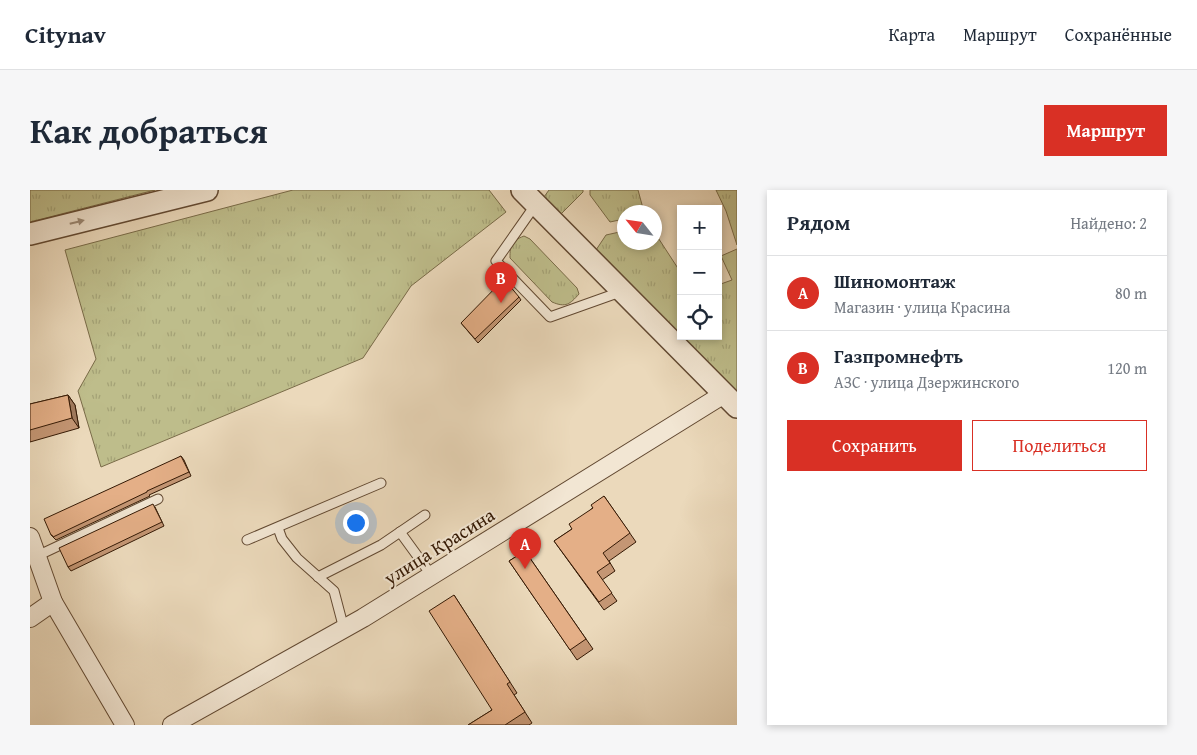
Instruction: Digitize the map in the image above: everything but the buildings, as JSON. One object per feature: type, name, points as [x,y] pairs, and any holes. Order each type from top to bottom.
[{"type":"street","points":[[30,234],[207,190]]},
{"type":"street","points":[[529,197],[731,401]]},
{"type":"street","name":"улица Красина","points":[[172,725],[344,629],[731,401]]},
{"type":"street","points":[[30,537],[53,602],[124,725]]},
{"type":"street","points":[[30,618],[53,602]]},
{"type":"lane","points":[[529,197],[496,261],[550,317],[623,291]]},
{"type":"lane","points":[[247,540],[381,483]]},
{"type":"lane","points":[[36,556],[158,499]]},
{"type":"lane","points":[[318,577],[381,545],[424,515]]},
{"type":"lane","points":[[278,528],[282,539],[297,558],[334,591],[344,629]]},
{"type":"lane","points":[[400,532],[432,576]]},
{"type":"green space","points":[[30,190],[155,190],[30,222]]},
{"type":"green space","points":[[293,190],[489,190],[506,212],[411,286],[363,358],[101,467],[78,391],[96,359],[65,250]]},
{"type":"green space","points":[[549,190],[583,190],[583,192],[561,214],[544,197]]},
{"type":"green space","points":[[590,190],[638,190],[642,205],[617,205],[617,220],[610,222],[590,195]]},
{"type":"green space","points":[[716,190],[737,190],[737,245],[726,211]]},
{"type":"green space","points":[[617,233],[617,250],[662,250],[662,244],[677,267],[677,334],[596,250],[606,235]]},
{"type":"green space","points":[[524,236],[530,239],[577,288],[579,294],[570,303],[561,305],[552,302],[510,258],[512,244]]},
{"type":"green space","points":[[737,249],[737,396],[683,340],[722,340],[722,284],[732,280],[722,256]]},
{"type":"place","name":"Газпромнефть","points":[[501,303]]},
{"type":"place","name":"Шиномонтаж","points":[[525,569]]}]
